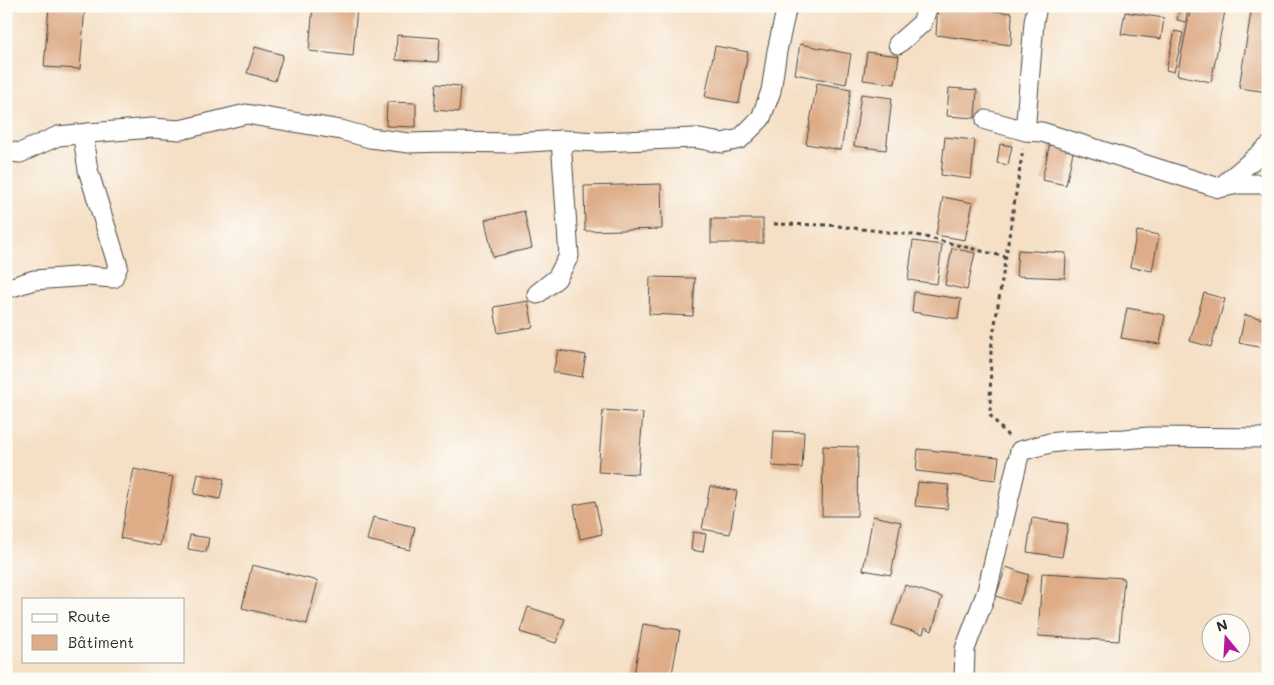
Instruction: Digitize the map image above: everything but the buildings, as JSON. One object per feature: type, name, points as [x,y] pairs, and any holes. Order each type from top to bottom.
[{"type":"street","points":[[6,151],[20,153],[58,136],[152,128],[180,130],[246,114],[409,144],[445,142],[514,143],[561,140],[600,142],[694,138],[722,143],[740,139],[761,118],[770,91],[787,6]]},
{"type":"street","points":[[898,44],[922,23],[928,6]]},
{"type":"street","points":[[1026,131],[1034,22],[1037,6]]},
{"type":"street","points":[[986,120],[1026,131],[1042,132],[1219,188],[1238,184],[1268,184]]},
{"type":"street","points":[[6,289],[34,280],[89,276],[113,278],[118,266],[88,170],[84,144],[89,133]]},
{"type":"street","points":[[537,294],[557,278],[569,256],[561,140]]},
{"type":"street","points":[[1219,188],[1268,147]]},
{"type":"street","points":[[964,679],[965,649],[987,591],[1020,451],[1050,443],[1084,440],[1149,437],[1268,438]]},
{"type":"path","points":[[1020,451],[990,414],[991,349],[1026,131]]},
{"type":"path","points":[[774,224],[829,225],[921,236],[1006,257]]}]
